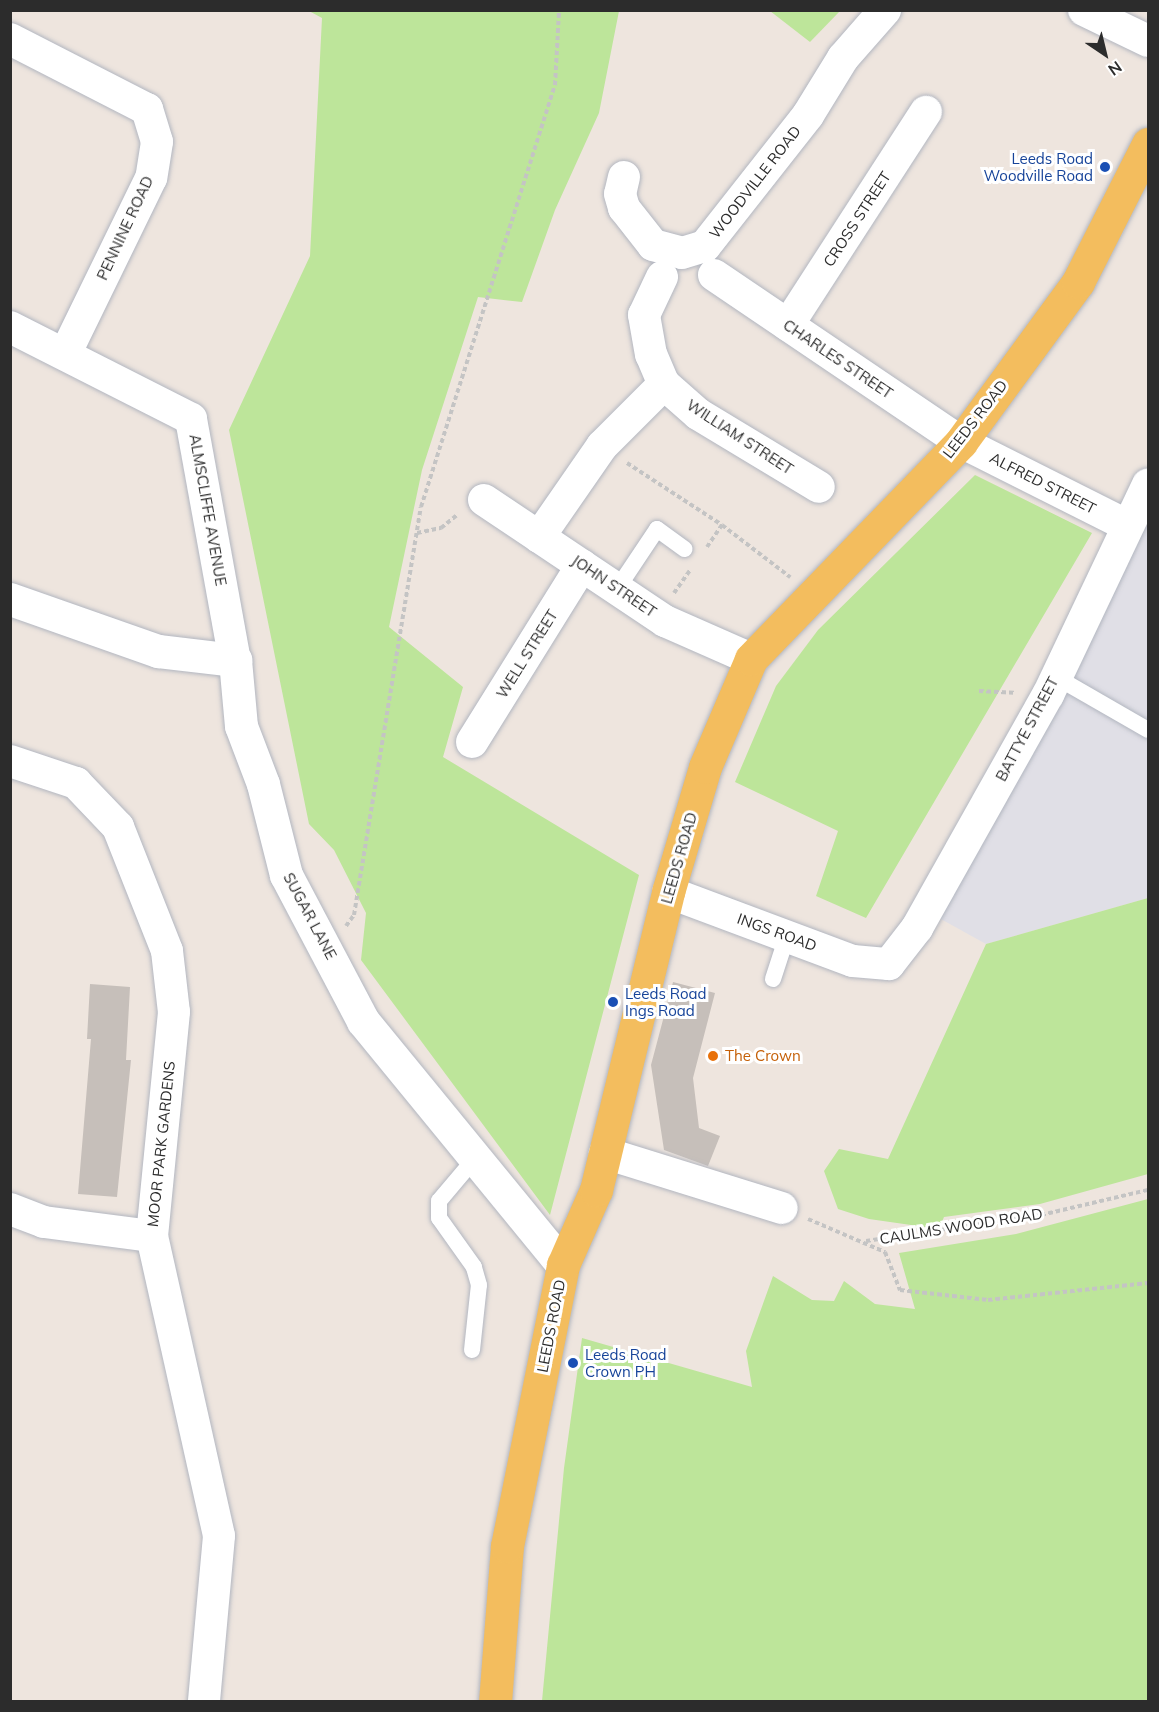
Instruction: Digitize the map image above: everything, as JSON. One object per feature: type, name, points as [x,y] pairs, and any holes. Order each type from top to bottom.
[{"type":"main road","name":"LEEDS ROAD","points":[[495,1701],[507,1546],[563,1265],[596,1190],[668,892],[705,767],[751,659],[961,442],[1078,282],[1149,144]]},
{"type":"street","name":"WOODVILLE ROAD","points":[[624,177],[622,201],[640,234],[669,252],[705,246],[808,115],[843,58],[885,10]]},
{"type":"street","points":[[1084,10],[1149,40]]},
{"type":"street","name":"PENNINE ROAD","points":[[10,39],[147,109],[157,142],[151,178],[66,352]]},
{"type":"street","name":"CROSS STREET","points":[[788,325],[926,112]]},
{"type":"street","name":"CHARLES STREET","points":[[714,275],[961,442]]},
{"type":"street","name":"WILLIAM STREET","points":[[662,277],[644,315],[651,354],[664,384],[698,414],[819,487]]},
{"type":"street","name":"ALMSCLIFFE AVENUE","points":[[10,327],[66,352],[191,419],[235,660]]},
{"type":"street","points":[[539,537],[602,446],[664,384]]},
{"type":"street","name":"ALFRED STREET","points":[[961,442],[1126,525]]},
{"type":"street","name":"BATTYE STREET","points":[[889,964],[916,928],[1056,677],[1126,525],[1149,484]]},
{"type":"street","name":"JOHN STREET","points":[[484,500],[665,621],[751,659]]},
{"type":"street","name":"WELL STREET","points":[[472,742],[582,566]]},
{"type":"street","points":[[10,599],[158,651],[235,660]]},
{"type":"street","name":"SUGAR LANE","points":[[235,660],[240,726],[263,784],[286,875],[328,949],[363,1021],[477,1156],[563,1265]]},
{"type":"street","name":"MOOR PARK GARDENS","points":[[10,761],[76,783],[118,827],[167,951],[174,1012],[152,1236],[219,1536],[204,1701]]},
{"type":"street","name":"INGS ROAD","points":[[668,892],[853,961],[889,964]]},
{"type":"street","points":[[605,1153],[782,1209]]},
{"type":"street","points":[[10,1209],[44,1222],[152,1236]]},
{"type":"lane","points":[[617,589],[657,529],[685,549]]},
{"type":"lane","points":[[1056,677],[1149,730]]},
{"type":"lane","points":[[773,979],[787,936]]},
{"type":"lane","points":[[472,1350],[479,1286],[474,1267],[439,1218],[439,1201],[477,1156]]},
{"type":"path","points":[[328,949],[354,915],[421,507],[555,85],[559,10]]},
{"type":"path","points":[[602,446],[722,525],[812,594]]},
{"type":"path","points":[[417,532],[441,528],[479,495],[484,500]]},
{"type":"path","name":"CAULMS WOOD ROAD","points":[[782,1209],[864,1241],[1041,1215],[1149,1190]]},
{"type":"path","points":[[864,1241],[885,1252],[900,1290],[987,1300],[1149,1283]]},
{"type":"shaded area","points":[[1148,521],[1148,898],[986,944],[939,918],[1060,706]]},
{"type":"green space","points":[[309,11],[619,11],[599,113],[555,210],[522,302],[478,297],[422,470],[389,627],[463,687],[443,757],[639,875],[550,1215],[361,960],[366,913],[334,850],[309,824],[229,430],[310,256],[322,18]]},
{"type":"green space","points":[[770,11],[840,11],[810,42]]},
{"type":"green space","points":[[975,475],[1092,533],[866,918],[816,896],[838,831],[735,782],[776,686],[818,630]]},
{"type":"green space","points":[[1148,898],[1148,1174],[1040,1204],[944,1217],[939,1229],[869,1219],[838,1209],[824,1171],[839,1149],[888,1159],[986,944]]},
{"type":"green space","points":[[1148,1199],[1148,1701],[542,1701],[564,1468],[582,1338],[752,1387],[746,1351],[773,1276],[812,1300],[834,1301],[844,1281],[875,1304],[915,1309],[899,1253],[1016,1234]]},
{"type":"building","points":[[673,982],[715,993],[693,1078],[699,1128],[720,1136],[708,1166],[664,1150],[651,1065]]},
{"type":"building","points":[[90,984],[130,987],[126,1060],[131,1060],[117,1197],[78,1194],[91,1039],[87,1039]]},
{"type":"place","name":"Leeds Road Woodville Road","points":[[1105,167]]},
{"type":"place","name":"Leeds Road Ings Road","points":[[613,1002]]},
{"type":"place","name":"The Crown","points":[[713,1056]]},
{"type":"place","name":"Leeds Road Crown PH","points":[[573,1363]]}]
